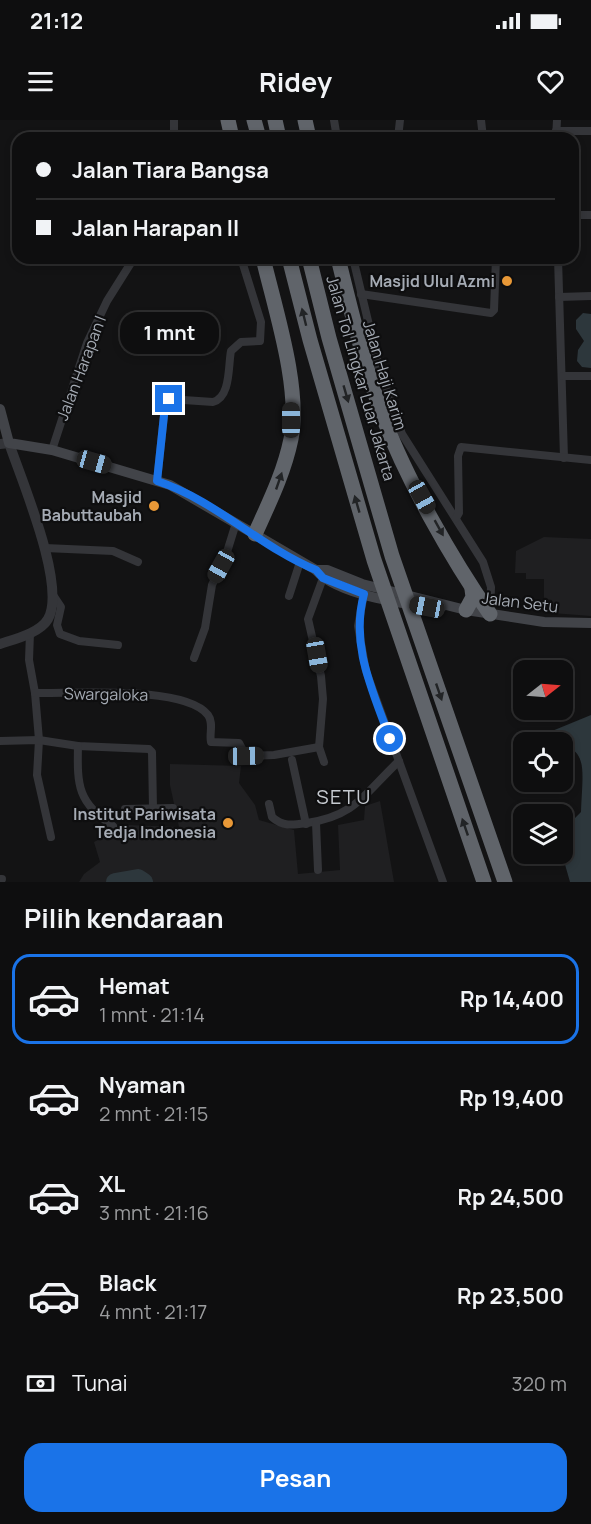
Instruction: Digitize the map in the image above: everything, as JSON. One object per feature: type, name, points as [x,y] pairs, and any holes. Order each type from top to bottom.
[{"type":"highway","points":[[255,534],[279,482],[291,437],[291,387],[263,264]]},
{"type":"highway","points":[[291,264],[395,630],[484,882]]},
{"type":"highway","name":"Jalan Tol Lingkar Luar Jakarta","points":[[311,264],[392,555],[505,882]]},
{"type":"highway","points":[[340,264],[357,334],[396,448],[472,589],[490,614]]},
{"type":"highway","points":[[466,610],[473,597],[472,589]]},
{"type":"main road","points":[[0,409],[4,443]]},
{"type":"main road","name":"Jalan Setu","points":[[4,443],[51,450],[178,489],[319,574],[365,590],[427,607],[446,606],[544,622],[591,623]]},
{"type":"street","name":"Jalan Harapan I","points":[[51,450],[87,343],[107,301],[130,264]]},
{"type":"street","points":[[157,481],[166,402],[171,398],[213,402],[223,397],[231,351],[241,342],[260,341],[261,322],[244,264]]},
{"type":"street","name":"Jalan Haji Karim","points":[[354,264],[379,367],[402,434],[456,518],[488,574],[491,587],[490,614]]},
{"type":"street","points":[[361,294],[491,313],[494,309],[496,264]]},
{"type":"street","points":[[558,264],[564,458]]},
{"type":"street","points":[[559,297],[591,296]]},
{"type":"street","points":[[563,376],[591,376]]},
{"type":"street","points":[[0,644],[30,633],[48,618],[53,595],[45,548],[4,443]]},
{"type":"street","points":[[456,518],[460,508],[460,448],[591,460]]},
{"type":"street","points":[[194,658],[205,628],[212,585],[237,523]]},
{"type":"street","points":[[45,548],[113,551],[138,562]]},
{"type":"street","points":[[289,596],[300,562]]},
{"type":"street","points":[[319,574],[308,619],[321,676],[319,747],[324,762]]},
{"type":"street","points":[[365,590],[358,626],[360,650],[443,882]]},
{"type":"street","points":[[53,595],[61,607],[57,625],[63,636],[79,641],[118,645]]},
{"type":"street","points":[[30,633],[29,660],[35,693],[39,740],[37,775],[51,837]]},
{"type":"street","name":"Swargaloka","points":[[35,693],[177,697],[207,713],[210,720],[211,742],[239,743],[246,756],[274,755],[319,747]]},
{"type":"street","points":[[0,741],[39,740],[78,746],[151,750],[153,808]]},
{"type":"street","points":[[78,746],[77,771],[83,796],[88,807],[113,826]]},
{"type":"street","points":[[292,760],[306,824]]},
{"type":"street","points":[[269,804],[272,817],[290,826],[316,823],[333,818],[355,807],[365,793],[399,761]]},
{"type":"street","points":[[125,809],[173,808]]},
{"type":"street","points":[[316,823],[318,870]]},
{"type":"shaded area","points":[[583,313],[591,314],[591,368],[582,367],[577,361],[578,350],[584,341],[576,329],[576,320]]},
{"type":"shaded area","points":[[544,537],[591,539],[591,616],[552,613],[552,600],[544,599],[544,579],[526,579],[526,573],[515,573],[516,551]]},
{"type":"shaded area","points":[[591,715],[591,882],[570,882],[565,864],[573,864],[573,820],[581,812],[582,767],[579,757],[573,750],[573,732],[550,732]]},
{"type":"shaded area","name":"Institut Pariwisata Tedja Indonesia","points":[[170,764],[241,766],[239,783],[255,805],[259,820],[294,830],[298,874],[340,870],[338,825],[364,820],[365,806],[380,801],[394,882],[79,882],[84,874],[100,862],[94,842],[127,825],[179,827],[170,785]]},
{"type":"waterway","points":[[115,882],[138,878],[144,882]]},
{"type":"place","name":"Masjid Ulul Azmi","points":[[507,281]]},
{"type":"place","name":"Masjid Babuttaubah","points":[[154,506]]},
{"type":"place","name":"Institut Pariwisata Tedja Indonesia","points":[[228,823]]},
{"type":"district","name":"SETU","points":[[344,796]]},
{"type":"route","points":[[169,399],[165,406],[157,481],[178,489],[316,570],[323,578],[364,594],[359,611],[358,639],[366,671],[390,739]]}]
